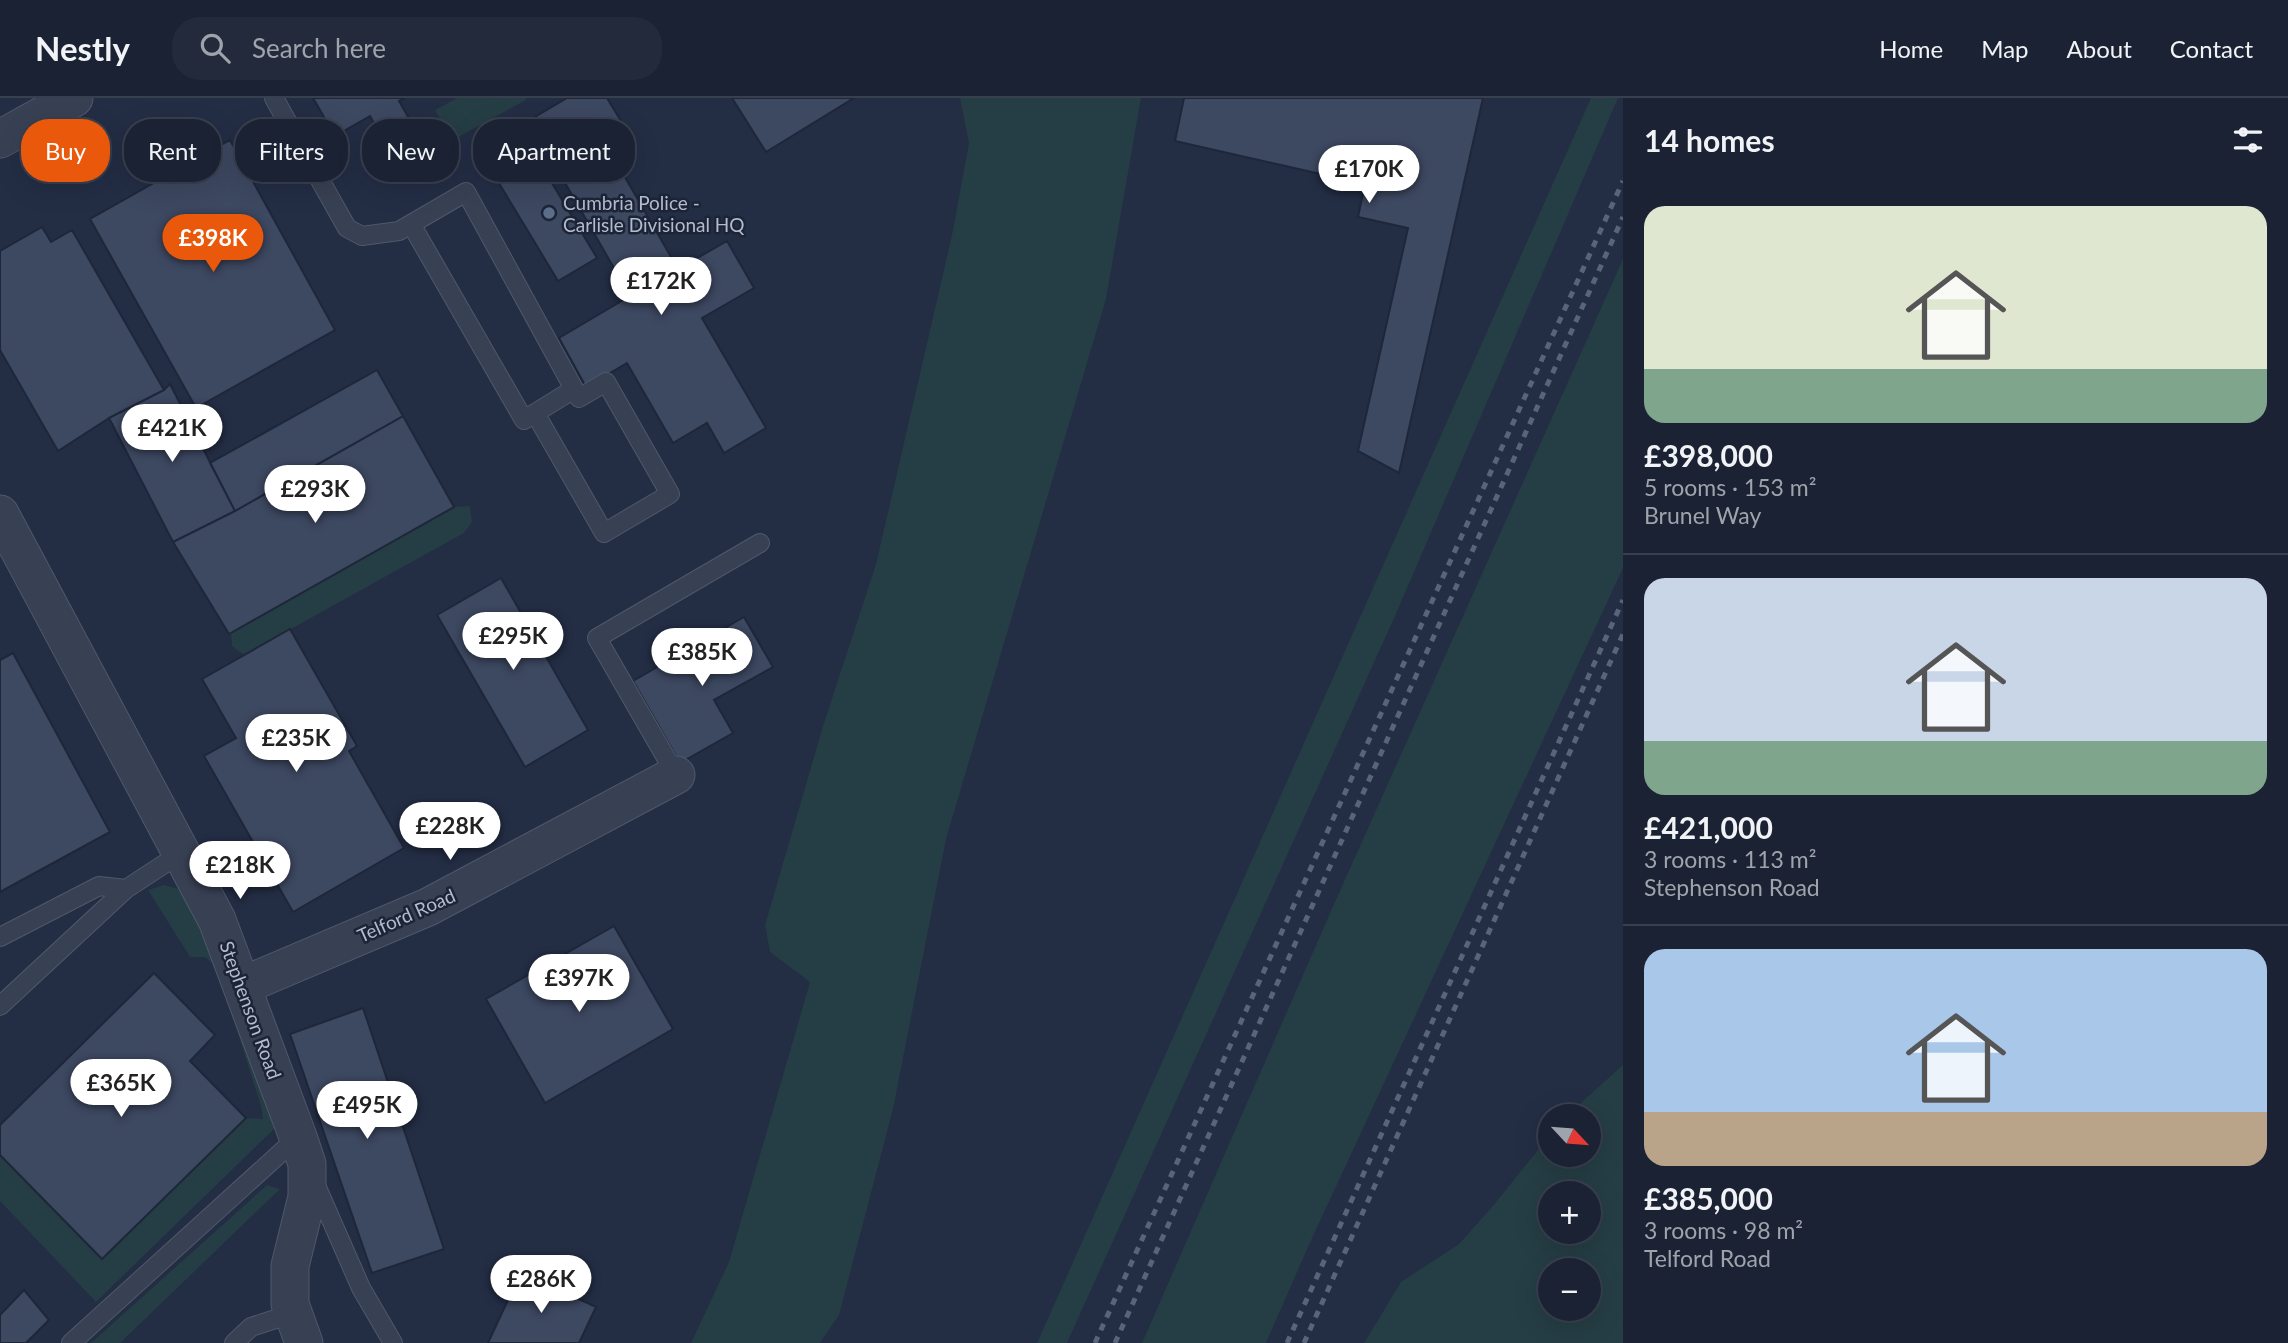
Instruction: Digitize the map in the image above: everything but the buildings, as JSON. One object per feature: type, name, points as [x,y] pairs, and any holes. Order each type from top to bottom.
[{"type":"street","points":[[0,139],[74,98]]},
{"type":"street","name":"Stephenson Road","points":[[0,514],[218,920],[302,1151],[307,1197],[290,1266],[290,1304],[299,1328]]},
{"type":"street","name":"Telford Road","points":[[242,986],[428,907],[676,775]]},
{"type":"lane","points":[[274,98],[346,228],[362,236],[399,231],[466,192],[579,397],[606,382],[670,494],[604,533],[535,414]]},
{"type":"lane","points":[[411,224],[524,420],[574,389]]},
{"type":"lane","points":[[676,775],[597,638],[760,543]]},
{"type":"lane","points":[[0,1006],[126,888],[181,853]]},
{"type":"lane","points":[[0,937],[99,886],[126,888]]},
{"type":"lane","points":[[71,1343],[302,1151],[361,1287],[393,1343]]},
{"type":"lane","points":[[234,1343],[251,1327],[299,1328]]},
{"type":"shaded area","points":[[457,98],[526,100],[491,119],[473,119],[473,129],[459,137],[459,119],[440,119],[435,110]]},
{"type":"shaded area","points":[[960,98],[1141,98],[1106,299],[946,839],[893,1109],[839,1315],[820,1343],[691,1343],[729,1262],[810,982],[770,952],[765,925],[823,726],[876,564],[952,235],[969,143]]},
{"type":"shaded area","points":[[1591,98],[1618,98],[1395,616],[1067,1343],[1037,1343]]},
{"type":"shaded area","points":[[1623,259],[1623,568],[1266,1343],[1142,1343],[1334,904]]},
{"type":"shaded area","points":[[470,506],[472,522],[464,533],[244,655],[232,646],[231,633],[454,507]]},
{"type":"shaded area","points":[[164,885],[187,891],[207,905],[275,1109],[274,1129],[96,1302],[0,1201],[0,1155],[102,1259],[246,1118],[263,1119],[217,967],[205,957],[190,957],[148,890]]},
{"type":"shaded area","points":[[1623,1065],[1623,1343],[1364,1343],[1401,1282],[1459,1244],[1538,1150],[1538,1167],[1601,1167],[1601,1104],[1579,1104]]},
{"type":"shaded area","points":[[267,1185],[280,1189],[120,1343],[91,1343]]},
{"type":"railway","points":[[1095,1343],[1623,181]]},
{"type":"railway","points":[[1115,1343],[1623,217]]},
{"type":"railway","points":[[1287,1343],[1623,600]]},
{"type":"railway","points":[[1304,1343],[1623,634]]},
{"type":"place","name":"Cumbria Police - Carlisle Divisional HQ","points":[[549,213]]}]
